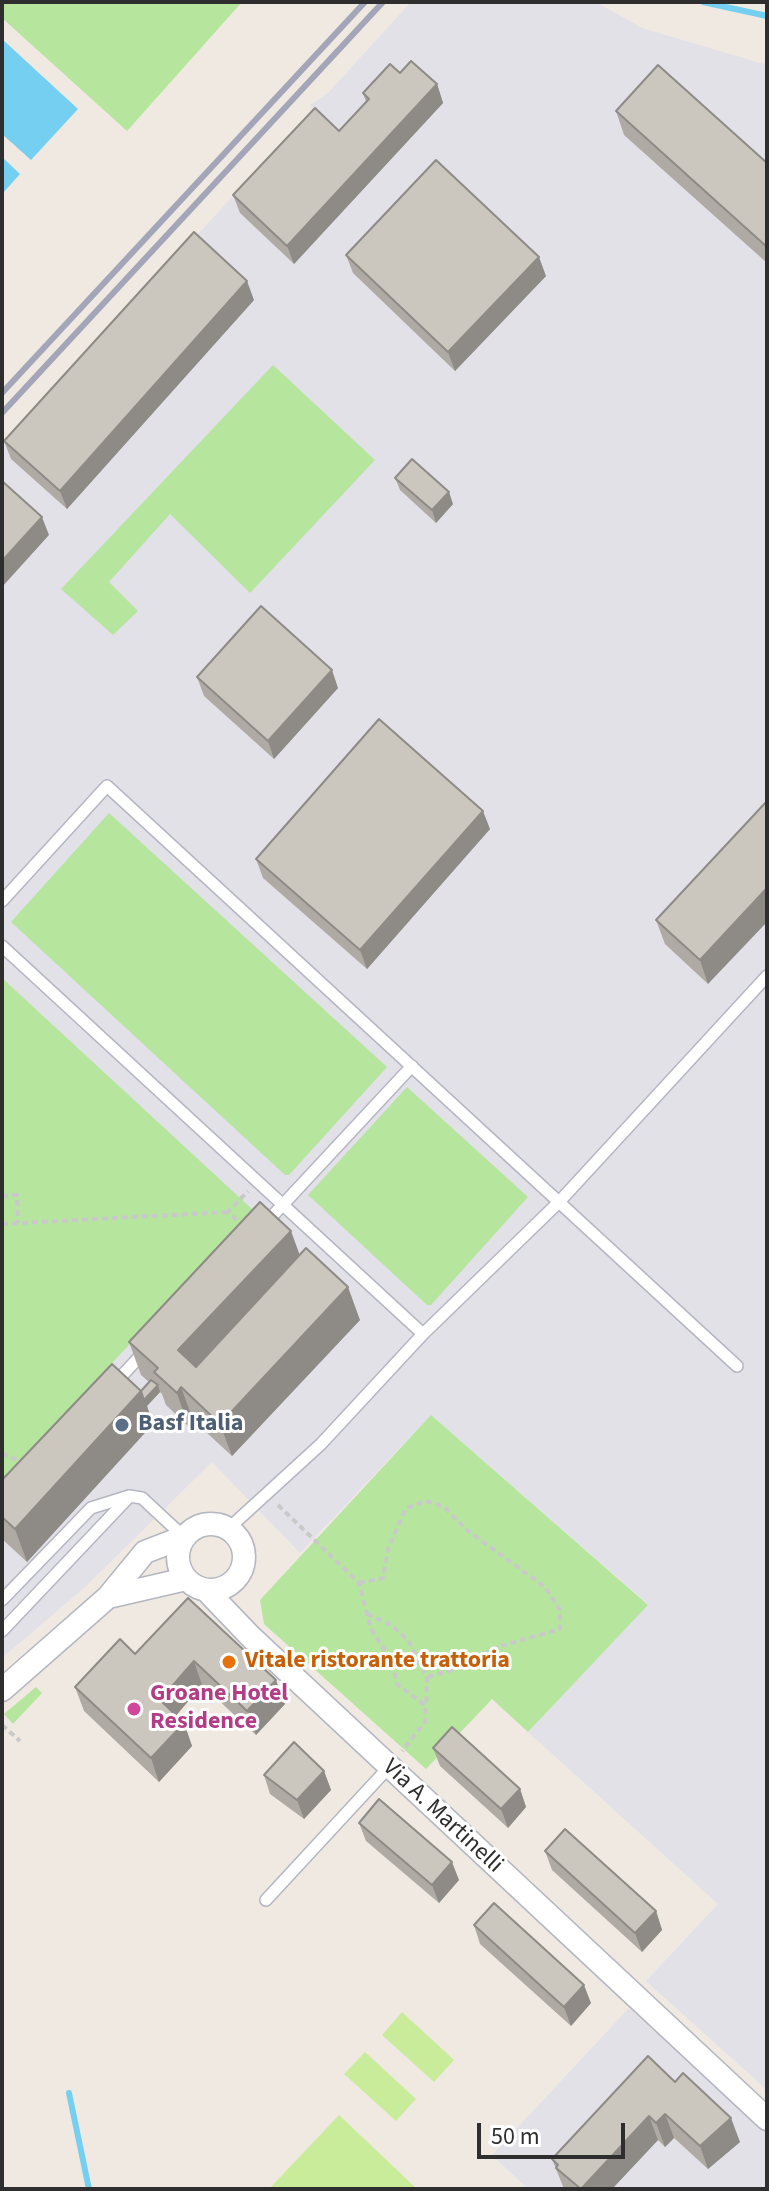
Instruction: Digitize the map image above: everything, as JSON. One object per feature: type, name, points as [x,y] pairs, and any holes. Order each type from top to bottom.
[{"type":"street","points":[[2,1690],[108,1597],[145,1552],[184,1537],[206,1524],[228,1529],[243,1549],[241,1572],[234,1582],[217,1590],[206,1590],[186,1579],[178,1559],[184,1537]]},
{"type":"street","points":[[108,1597],[186,1579]]},
{"type":"street","points":[[234,1582],[250,1636]]},
{"type":"street","name":"Via A. Martinelli","points":[[206,1590],[250,1636],[767,2119]]},
{"type":"lane","points":[[2,901],[107,786],[737,1366]]},
{"type":"lane","points":[[2,946],[423,1334]]},
{"type":"lane","points":[[228,1529],[264,1492],[321,1444],[423,1334],[559,1202],[767,976]]},
{"type":"lane","points":[[253,1236],[412,1066]]},
{"type":"lane","points":[[107,1392],[148,1347]]},
{"type":"lane","points":[[2,1631],[129,1496]]},
{"type":"lane","points":[[2,1600],[91,1508],[129,1496],[142,1498],[184,1537]]},
{"type":"lane","points":[[266,1900],[389,1767]]},
{"type":"path","points":[[2,1224],[228,1212],[249,1189]]},
{"type":"path","points":[[2,1196],[17,1195],[18,1223]]},
{"type":"path","points":[[228,1212],[253,1236]]},
{"type":"path","points":[[2,1453],[26,1465]]},
{"type":"path","points":[[264,1492],[359,1583],[371,1629],[392,1662],[397,1684],[426,1706]]},
{"type":"path","points":[[359,1583],[383,1578],[388,1549],[406,1508],[426,1501],[444,1507],[468,1531],[545,1587],[560,1610],[560,1629],[497,1647],[455,1669],[427,1677]]},
{"type":"path","points":[[367,1614],[391,1625],[408,1640],[427,1677],[425,1722],[389,1767]]},
{"type":"path","points":[[2,1725],[20,1741]]},
{"type":"shaded area","points":[[411,2],[596,2],[642,28],[767,65],[767,2090],[646,1981],[718,1904],[528,1732],[648,1604],[431,1415],[300,1553],[212,1462],[84,1588],[2,1658],[2,448],[277,148],[320,120],[310,105],[327,94]]},
{"type":"shaded area","points":[[629,2008],[767,2135],[767,2189],[528,2189],[492,2155]]},
{"type":"green space","points":[[2,2],[242,2],[127,131],[2,18]]},
{"type":"green space","points":[[273,365],[375,460],[250,593],[170,514],[109,582],[138,611],[113,635],[61,589]]},
{"type":"green space","points":[[109,813],[387,1067],[289,1175],[285,1175],[11,922]]},
{"type":"green space","points":[[2,978],[253,1213],[2,1480]]},
{"type":"green space","points":[[407,1087],[528,1197],[431,1305],[427,1305],[308,1195]]},
{"type":"green space","points":[[431,1415],[648,1605],[528,1732],[492,1699],[426,1769],[264,1624],[260,1600]]},
{"type":"green space","points":[[36,1687],[42,1693],[13,1724],[4,1714]]},
{"type":"green space","points":[[402,2012],[454,2060],[434,2082],[382,2035]]},
{"type":"green space","points":[[365,2052],[416,2099],[396,2121],[344,2074]]},
{"type":"green space","points":[[339,2115],[417,2189],[269,2189]]},
{"type":"water","points":[[2,39],[78,109],[31,160],[2,134]]},
{"type":"water","points":[[2,157],[20,174],[2,194]]},
{"type":"building","points":[[411,61],[437,84],[287,246],[233,195],[315,108],[339,131],[369,99],[363,93],[390,64],[400,73]]},
{"type":"building","points":[[658,65],[767,163],[767,247],[616,111]]},
{"type":"building","points":[[436,160],[539,257],[448,352],[346,255]]},
{"type":"building","points":[[194,232],[247,281],[60,491],[4,441]]},
{"type":"building","points":[[412,459],[449,492],[432,510],[395,478]]},
{"type":"building","points":[[2,481],[42,517],[2,561]]},
{"type":"building","points":[[261,606],[332,670],[268,741],[197,677]]},
{"type":"building","points":[[379,719],[483,811],[360,950],[256,859]]},
{"type":"building","points":[[767,801],[767,888],[700,960],[656,920]]},
{"type":"building","points":[[260,1202],[291,1231],[178,1350],[196,1367],[306,1248],[348,1287],[220,1424],[181,1387],[177,1393],[154,1372],[158,1368],[129,1342]]},
{"type":"building","points":[[112,1364],[141,1391],[15,1529],[2,1517],[2,1480]]},
{"type":"building","points":[[151,1380],[158,1385],[144,1400],[141,1391]]},
{"type":"building","points":[[188,1598],[276,1680],[247,1711],[194,1661],[160,1700],[184,1723],[151,1758],[75,1687],[120,1639],[135,1654]]},
{"type":"building","points":[[452,1727],[520,1789],[501,1809],[433,1748]]},
{"type":"building","points":[[294,1742],[324,1771],[297,1800],[264,1775]]},
{"type":"building","points":[[379,1799],[452,1862],[432,1885],[359,1823]]},
{"type":"building","points":[[565,1829],[656,1911],[635,1933],[545,1851]]},
{"type":"building","points":[[494,1903],[584,1985],[564,2007],[474,1925]]},
{"type":"building","points":[[648,2056],[675,2082],[683,2073],[731,2118],[700,2146],[665,2114],[656,2123],[649,2116],[581,2189],[556,2168],[558,2165],[552,2159]]},
{"type":"waterway","points":[[703,2],[767,16]]},
{"type":"waterway","points":[[69,2093],[89,2189]]},
{"type":"railway","points":[[2,393],[365,2]]},
{"type":"railway","points":[[2,413],[383,2]]},
{"type":"place","name":"Basf Italia","points":[[122,1425]]},
{"type":"place","name":"Vitale ristorante trattoria","points":[[229,1662]]},
{"type":"place","name":"Groane Hotel Residence","points":[[134,1709]]}]
